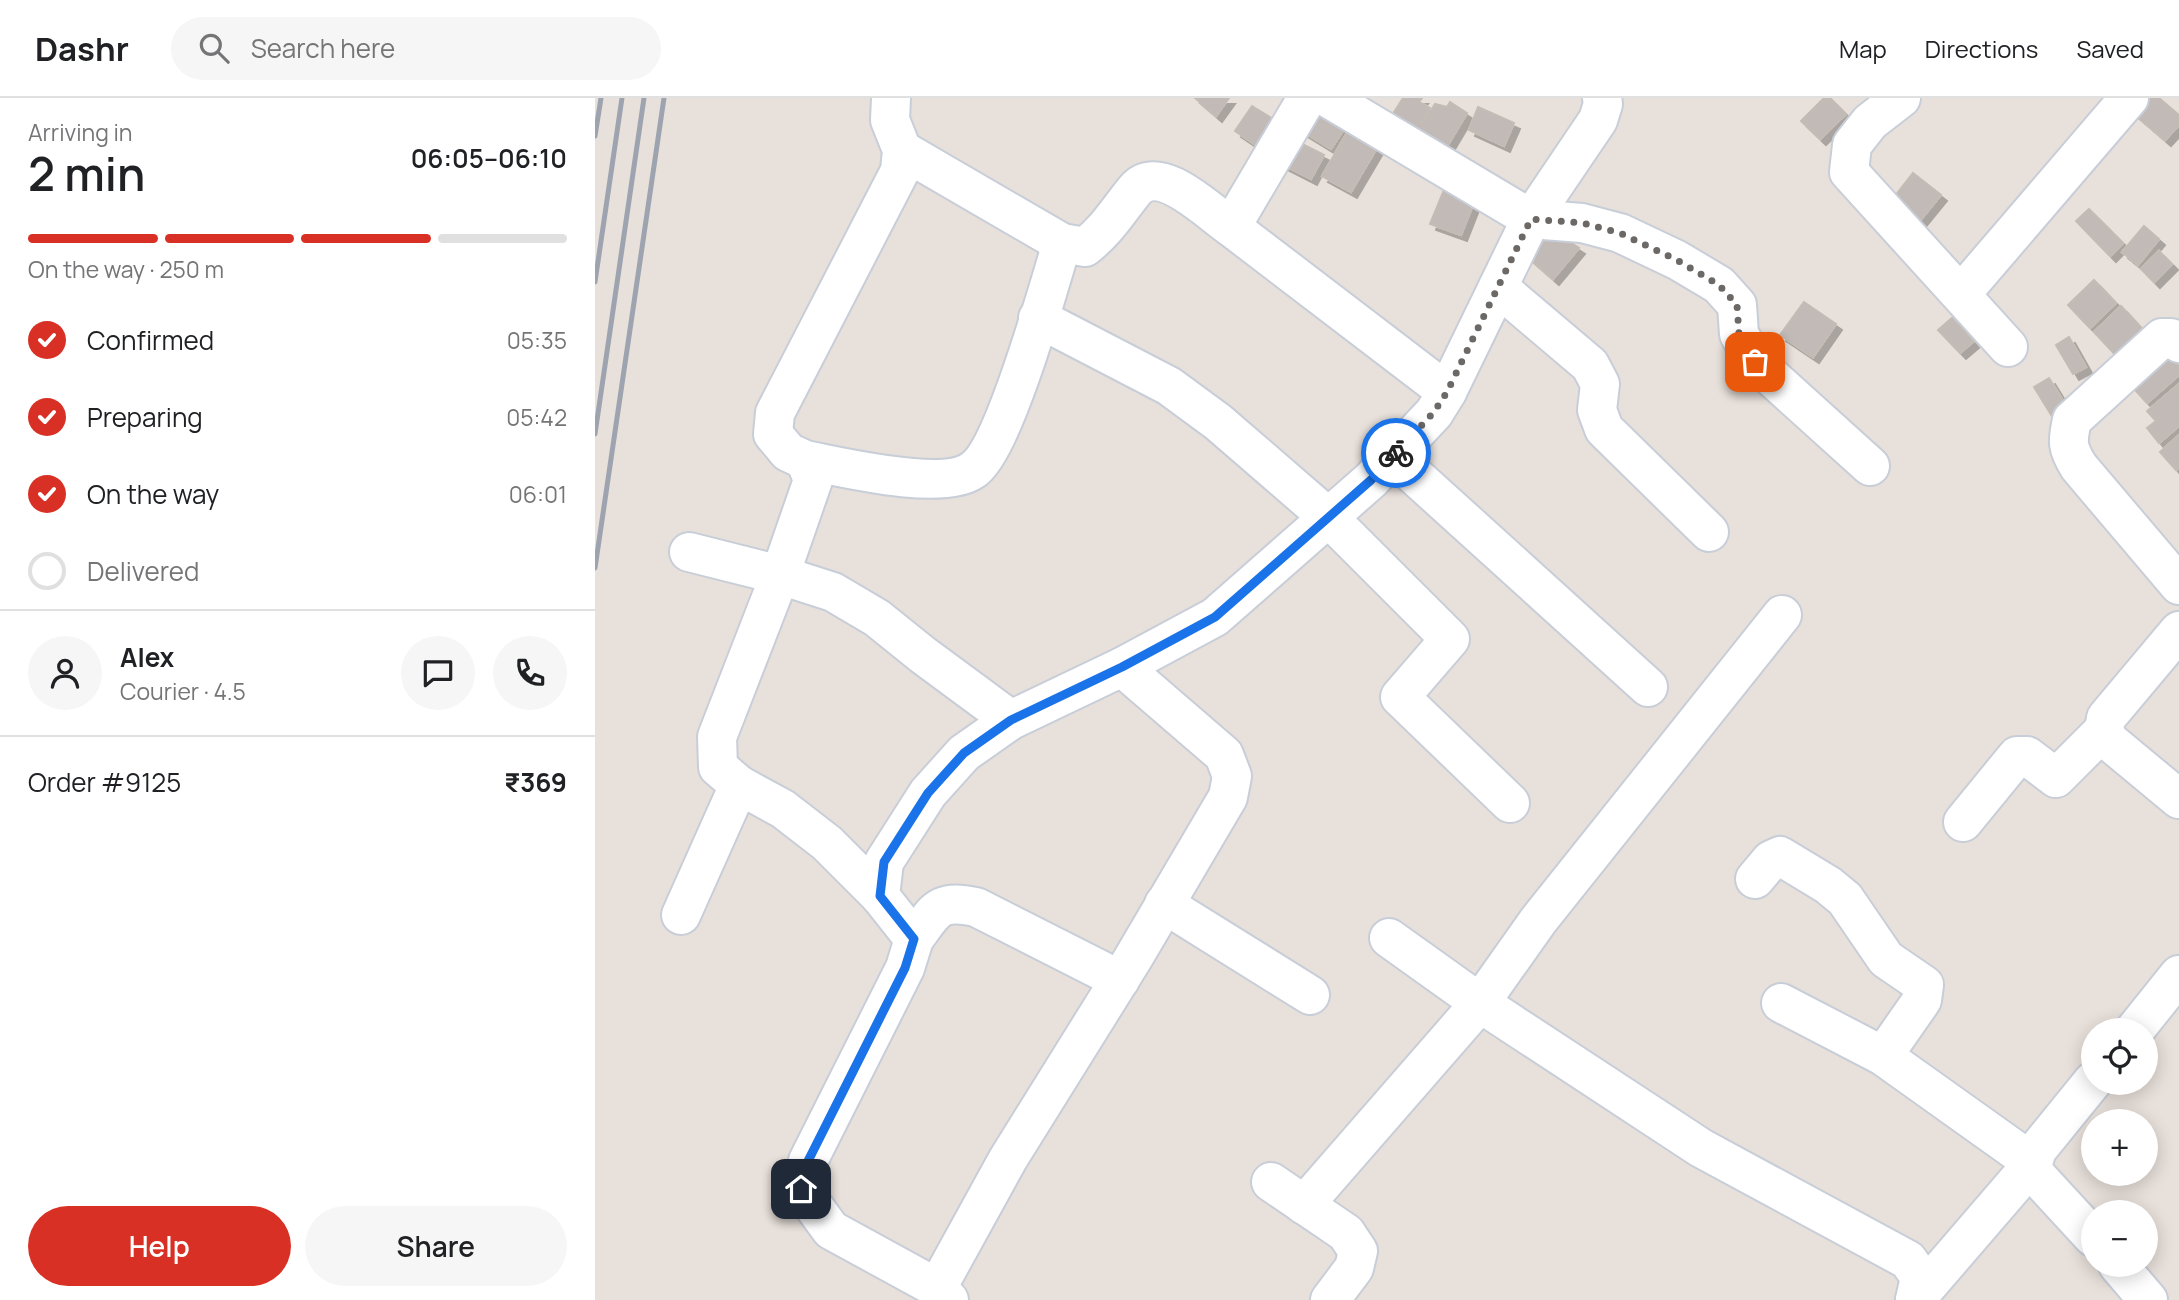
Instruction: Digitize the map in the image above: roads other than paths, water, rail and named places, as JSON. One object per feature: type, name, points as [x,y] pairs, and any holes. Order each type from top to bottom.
[{"type":"street","points":[[891,98],[890,120],[902,150],[900,171],[775,413],[773,434],[788,452],[805,460],[902,477],[951,478],[973,471],[991,450],[1021,372],[1062,243]]},
{"type":"street","points":[[1231,228],[1307,98]]},
{"type":"street","points":[[1328,98],[1531,219],[1582,223],[1620,233],[1677,260],[1719,285],[1737,305],[1739,334],[1755,362],[1870,466]]},
{"type":"street","points":[[880,896],[884,862],[928,793],[964,753],[1011,720],[1122,667],[1215,617],[1371,480],[1434,412],[1447,392],[1531,219],[1598,120],[1602,98]]},
{"type":"street","points":[[1901,98],[1870,122],[1852,145],[1849,172],[2008,347]]},
{"type":"street","points":[[1961,294],[2129,98]]},
{"type":"street","points":[[902,150],[1062,243],[1085,247],[1103,233],[1137,187],[1152,180],[1168,182],[1447,392]]},
{"type":"street","points":[[1498,287],[1590,365],[1599,384],[1597,410],[1604,429],[1709,532]]},
{"type":"street","points":[[1038,318],[1169,386],[1218,422],[1329,517],[1450,639],[1400,696],[1510,803]]},
{"type":"street","points":[[2178,581],[2079,467],[2069,453],[2068,438],[2072,421],[2162,338],[2171,338],[2179,343]]},
{"type":"street","points":[[1393,456],[1648,687]]},
{"type":"street","points":[[805,460],[813,480],[780,575],[717,737],[718,767],[739,785],[783,810],[827,843],[880,896],[914,939]]},
{"type":"street","points":[[689,552],[780,575],[833,592],[877,618],[922,656],[1011,720]]},
{"type":"street","points":[[1304,1205],[1480,1003],[1538,921],[1782,615]]},
{"type":"street","points":[[2179,631],[2106,718],[2104,730],[2109,741],[2179,799]]},
{"type":"street","points":[[1119,980],[977,907],[957,903],[937,908],[914,939],[905,968],[808,1161],[801,1189],[831,1230],[943,1294],[1007,1159],[1119,980],[1228,797],[1232,776],[1224,755],[1122,667]]},
{"type":"street","points":[[1963,822],[2017,756],[2027,756],[2056,778],[2104,730]]},
{"type":"street","points":[[681,915],[739,785]]},
{"type":"street","points":[[1755,878],[1771,860],[1780,856],[1828,885],[1845,899],[1886,959],[1924,985],[1922,1000],[1883,1056]]},
{"type":"street","points":[[1164,904],[1310,995]]},
{"type":"street","points":[[1389,938],[1480,1003],[1701,1148],[1908,1260],[1920,1277],[1915,1300]]},
{"type":"street","points":[[2144,1018],[2179,975]]},
{"type":"street","points":[[1781,1003],[1883,1056],[2033,1163],[2035,1174],[2081,1224]]},
{"type":"street","points":[[1915,1300],[2033,1163],[2037,1150],[2082,1095]]},
{"type":"street","points":[[1271,1182],[1346,1233],[1358,1251],[1354,1268],[1330,1300]]},
{"type":"street","points":[[2128,1277],[2148,1300]]},
{"type":"railway","points":[[595,136],[601,98]]},
{"type":"railway","points":[[595,282],[622,98]]},
{"type":"railway","points":[[595,434],[644,98]]},
{"type":"railway","points":[[595,568],[664,98]]}]
